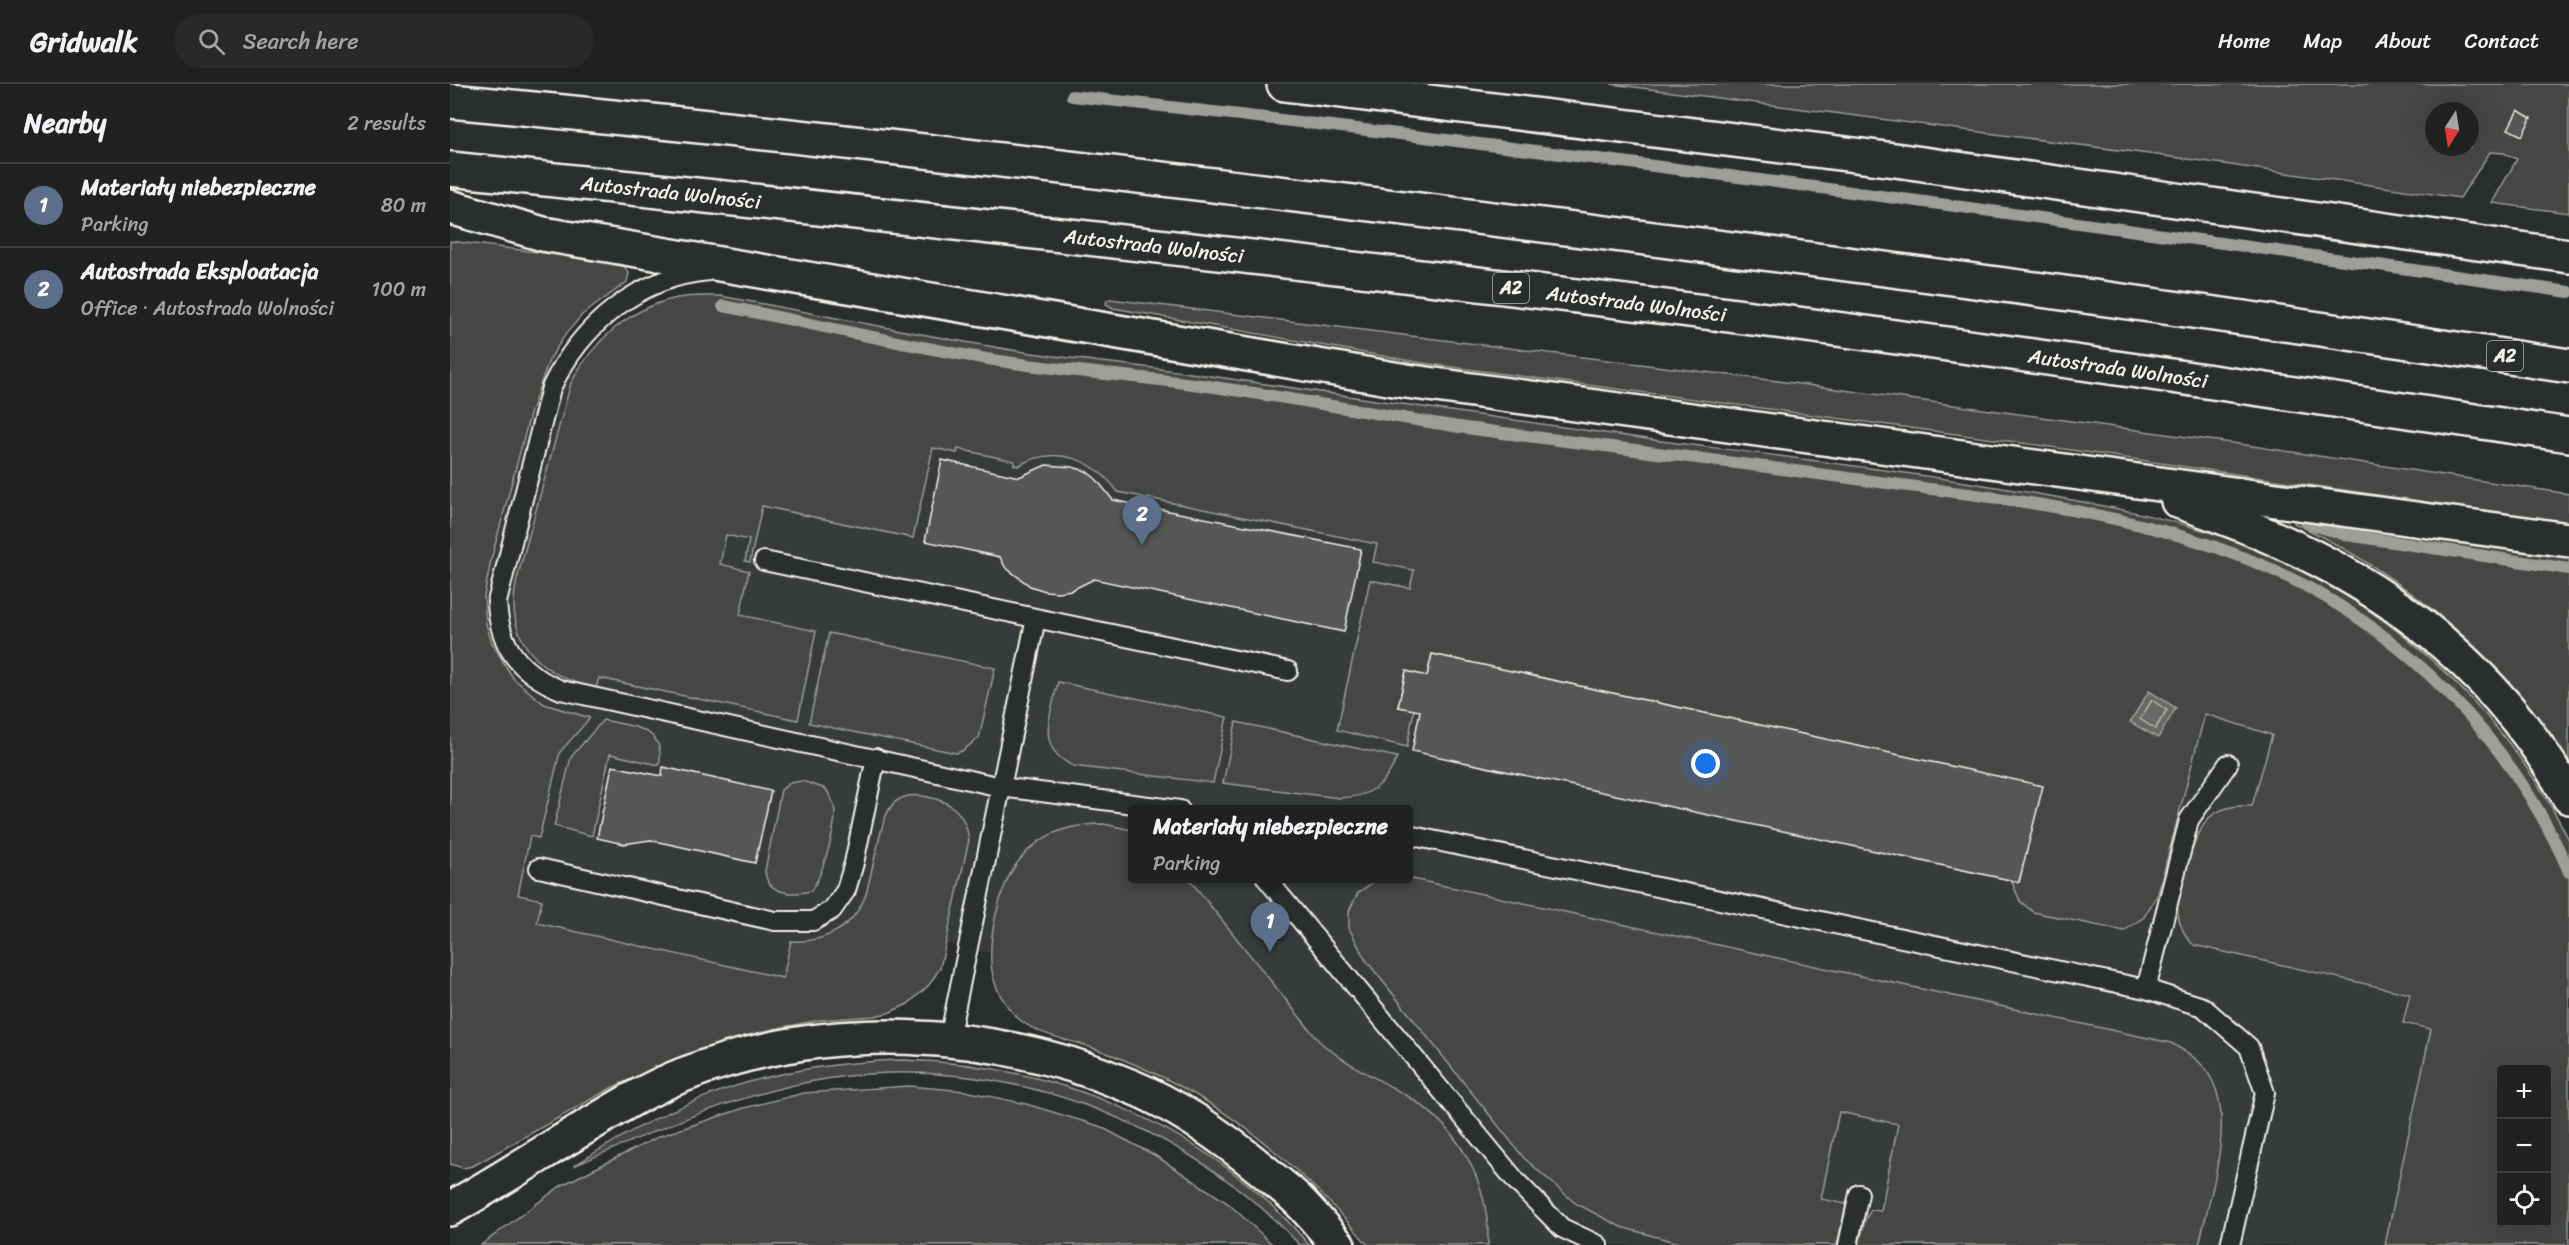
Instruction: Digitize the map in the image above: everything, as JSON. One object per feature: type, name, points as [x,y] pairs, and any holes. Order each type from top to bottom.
[{"type":"main road","points":[[1284,84],[1883,159],[2562,254]]},
{"type":"main road","name":"A2","points":[[450,101],[951,154],[1392,206],[1840,263],[2569,366]]},
{"type":"main road","name":"Autostrada Wolności","points":[[450,169],[745,199],[1331,265],[1789,323],[2569,435]]},
{"type":"main road","points":[[450,207],[543,234],[1406,381],[2569,540]]},
{"type":"main road","points":[[2072,471],[2168,497],[2232,519],[2291,544],[2410,615],[2452,648],[2481,677],[2525,729],[2569,796]]},
{"type":"main road","points":[[452,1215],[631,1099],[681,1075],[733,1057],[779,1047],[873,1036],[949,1039],[1001,1046],[1052,1058],[1132,1086],[1177,1110],[1244,1155],[1298,1200],[1338,1245]]},
{"type":"lane","points":[[746,268],[698,272],[654,285],[607,313],[583,337],[560,370],[551,388],[504,566],[497,602],[498,620],[511,652],[522,666],[539,681],[561,690],[1002,787],[1141,805]]},
{"type":"lane","points":[[764,561],[1288,671]]},
{"type":"lane","points":[[949,1039],[1036,618]]},
{"type":"lane","points":[[539,868],[775,921],[813,921],[832,910],[846,890],[854,863],[876,758]]},
{"type":"lane","points":[[2146,989],[2189,820],[2228,764]]},
{"type":"lane","points":[[1413,836],[2146,989],[2203,1007],[2249,1047],[2265,1093],[2230,1245]]},
{"type":"lane","points":[[1269,883],[1516,1181],[1562,1228],[1598,1245]]},
{"type":"lane","points":[[1848,1245],[1859,1194]]},
{"type":"shaded area","points":[[1611,84],[2569,84],[2569,213],[2492,203],[2517,159],[2504,153],[2490,152],[2460,198],[2195,160]]},
{"type":"shaded area","points":[[450,241],[616,262],[623,265],[629,273],[627,282],[582,315],[565,335],[549,360],[531,411],[491,560],[484,596],[486,624],[492,643],[513,678],[544,704],[590,718],[560,752],[539,838],[530,836],[518,895],[542,900],[537,923],[783,978],[791,941],[816,939],[837,931],[854,916],[861,906],[884,820],[894,803],[910,795],[936,799],[950,805],[963,819],[969,840],[940,968],[929,985],[908,1004],[888,1013],[820,1020],[773,1029],[698,1050],[613,1087],[473,1166],[463,1168],[450,1164]]},
{"type":"shaded area","points":[[693,296],[720,296],[1025,352],[1991,486],[2123,510],[2179,523],[2234,540],[2309,574],[2356,601],[2440,668],[2478,707],[2513,749],[2543,793],[2569,840],[2569,1245],[2385,1245],[2431,1029],[2403,1023],[2410,994],[2194,945],[2188,939],[2180,922],[2178,904],[2183,878],[2198,836],[2209,818],[2219,811],[2252,806],[2272,735],[2205,714],[2158,894],[2144,917],[2124,931],[2033,912],[2020,901],[2011,880],[2019,882],[2042,786],[1432,654],[1427,676],[1406,672],[1398,706],[1414,710],[1407,747],[1337,730],[1370,580],[1410,588],[1414,570],[1373,562],[1377,544],[1118,492],[1098,471],[1073,458],[1046,456],[1032,459],[1018,466],[1014,465],[1014,461],[958,449],[957,453],[933,448],[913,538],[762,506],[750,562],[745,561],[749,540],[726,535],[720,564],[749,571],[740,615],[816,631],[798,720],[599,678],[596,688],[558,674],[530,652],[521,637],[514,601],[517,579],[571,383],[590,353],[628,318],[660,303]]},
{"type":"shaded area","points":[[1110,299],[1778,381],[2239,444],[2569,494],[2569,523],[2016,442],[1422,363],[1113,308],[1106,304]]},
{"type":"shaded area","points":[[551,351],[642,402],[730,382],[2207,661],[2553,1013],[2551,1168],[2551,1065],[2497,1065],[2497,1227],[2550,1227],[2550,1245],[1416,1245],[1002,955],[934,941],[819,1000],[450,1145],[450,572]]},
{"type":"shaded area","points":[[2299,515],[2569,555],[2569,763],[2544,725],[2484,655],[2412,594],[2374,567],[2294,523]]},
{"type":"shaded area","points":[[829,633],[995,668],[979,738],[956,753],[809,723]]},
{"type":"shaded area","points":[[1058,682],[1227,717],[1213,783],[1073,766],[1053,750],[1049,740],[1049,719]]},
{"type":"shaded area","points":[[603,720],[635,727],[652,736],[660,752],[659,765],[610,754],[592,836],[554,826],[571,757]]},
{"type":"shaded area","points":[[1236,722],[1397,757],[1388,776],[1376,788],[1350,797],[1339,798],[1223,783]]},
{"type":"shaded area","points":[[802,781],[826,789],[835,808],[834,823],[823,866],[811,891],[782,892],[770,885],[765,871],[781,790],[790,783]]},
{"type":"shaded area","points":[[1104,824],[1128,829],[1128,883],[1192,883],[1319,1041],[1351,1065],[1409,1097],[1444,1125],[1469,1160],[1478,1180],[1484,1201],[1488,1245],[1368,1245],[1320,1192],[1294,1168],[1267,1144],[1209,1103],[1178,1085],[1125,1060],[1034,1029],[1019,1019],[1000,995],[992,970],[991,943],[1001,895],[1013,869],[1024,854],[1039,841],[1056,832],[1084,825]]},
{"type":"shaded area","points":[[1413,879],[2171,1043],[2201,1064],[2213,1082],[2220,1103],[2219,1151],[2199,1245],[1859,1245],[1865,1220],[1871,1210],[1881,1211],[1898,1124],[1839,1112],[1821,1199],[1846,1204],[1837,1245],[1686,1245],[1621,1227],[1575,1203],[1524,1158],[1365,959],[1349,928],[1349,911],[1358,893],[1372,883],[1413,883]]},
{"type":"shaded area","points":[[902,1060],[959,1064],[1016,1074],[1072,1089],[1126,1109],[1177,1135],[1225,1167],[1269,1203],[1309,1245],[1300,1245],[1253,1201],[1200,1162],[1143,1130],[1083,1104],[1020,1086],[956,1075],[891,1073],[826,1079],[793,1085],[697,1114],[574,1166],[653,1120],[691,1102],[730,1088],[811,1068]]},
{"type":"shaded area","points":[[909,1086],[965,1091],[1026,1104],[1099,1126],[1156,1156],[1229,1204],[1273,1245],[481,1245],[562,1185],[660,1136],[744,1108],[804,1093]]},
{"type":"water","points":[[2149,691],[2176,708],[2158,738],[2130,722]]},
{"type":"building","points":[[2518,110],[2531,118],[2522,136],[2508,129]]},
{"type":"building","points":[[942,460],[1019,477],[1046,465],[1072,467],[1086,471],[1096,479],[1113,500],[1361,549],[1344,632],[1094,579],[1072,590],[1058,592],[1030,586],[1005,567],[1000,557],[925,541]]},
{"type":"building","points":[[1432,654],[2043,786],[2019,882],[1412,751],[1420,711],[1398,707],[1406,671],[1427,676]]},
{"type":"building","points":[[612,766],[662,776],[663,767],[771,791],[755,863],[650,840],[624,844],[597,838]]},
{"type":"waterway","points":[[1072,96],[1634,163],[2569,292]]},
{"type":"waterway","points":[[723,306],[1000,361],[1200,385],[1459,427],[2001,499],[2093,514],[2184,537],[2228,551],[2271,569],[2319,594],[2365,623],[2408,656],[2448,693],[2485,734],[2517,777],[2545,824],[2569,872]]},
{"type":"waterway","points":[[2307,523],[2347,535],[2569,569]]},
{"type":"place","name":"Autostrada Eksploatacja","points":[[1142,545]]},
{"type":"place","name":"Materiały niebezpieczne","points":[[1270,952]]}]
